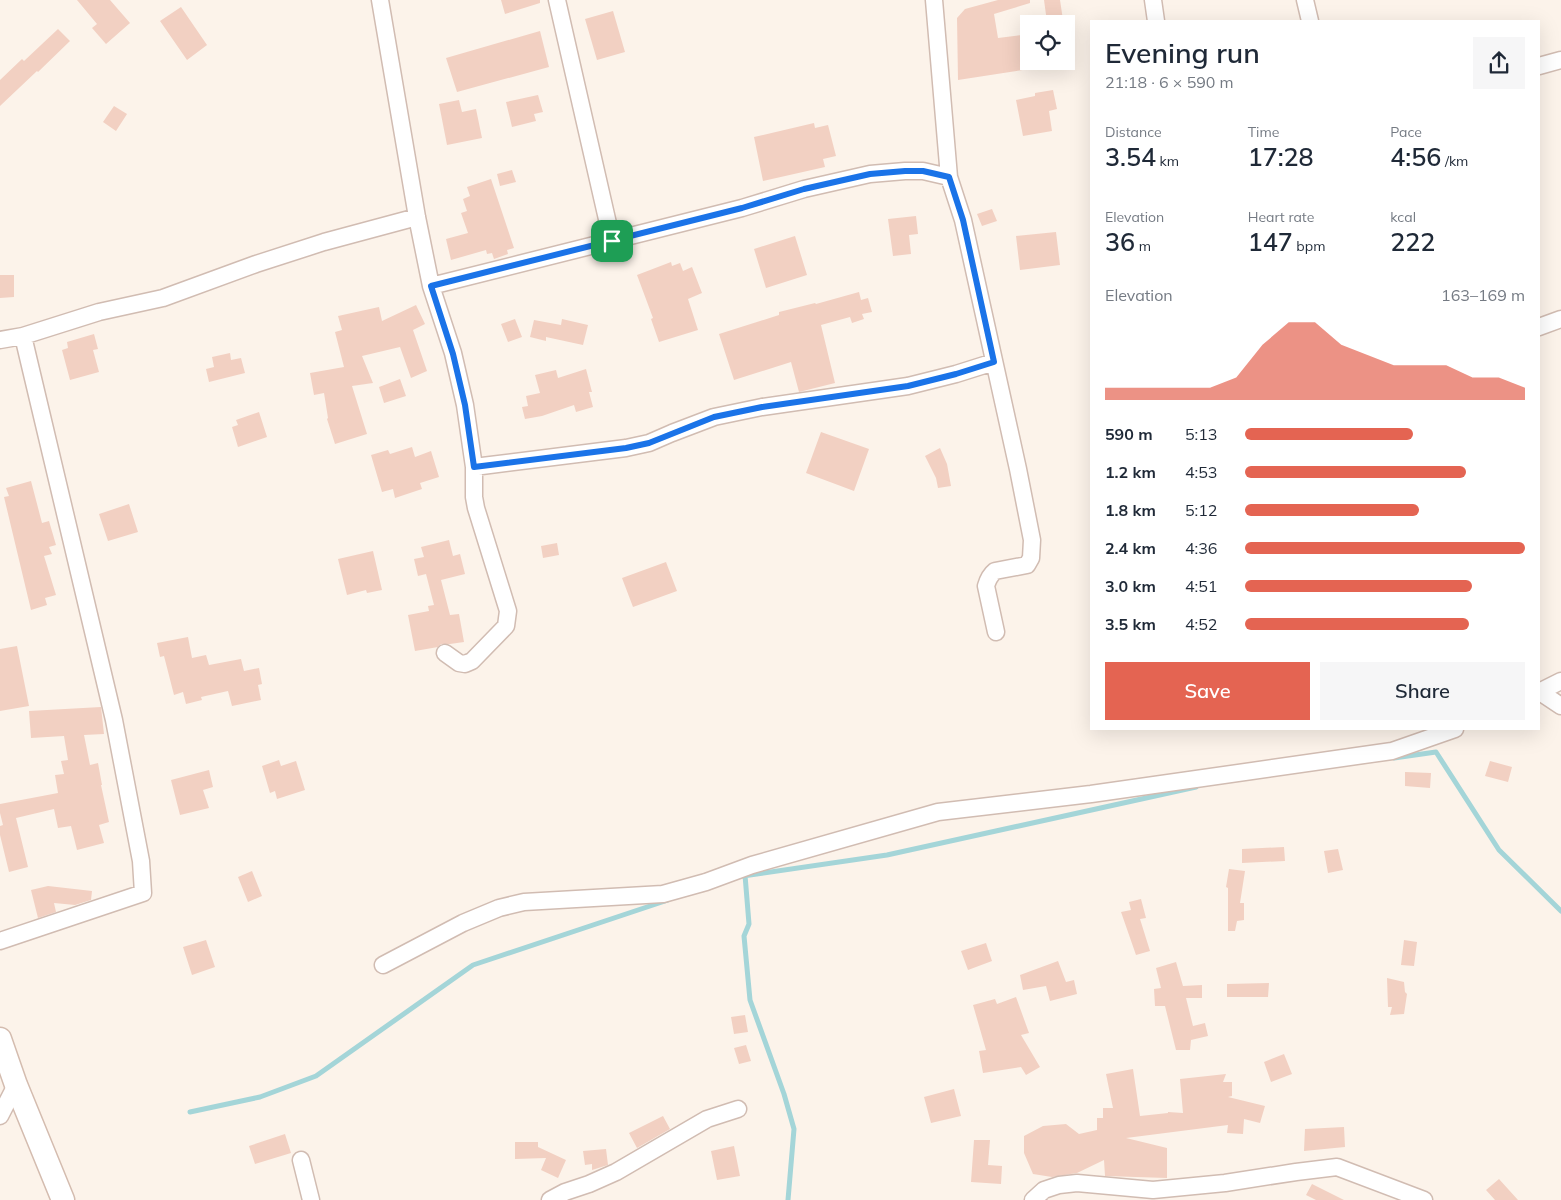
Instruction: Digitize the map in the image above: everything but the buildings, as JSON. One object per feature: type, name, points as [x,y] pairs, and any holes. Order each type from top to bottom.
[{"type":"main road","points":[[0,1039],[16,1085],[63,1200]]},
{"type":"street","points":[[380,0],[431,286],[453,354],[465,405],[474,467],[476,508],[506,602],[508,618],[506,626],[472,661],[465,664],[459,663],[446,653]]},
{"type":"street","points":[[556,0],[612,241]]},
{"type":"street","points":[[934,0],[949,177],[963,220],[1032,540],[1031,558],[1027,565],[995,571],[988,579],[986,586],[996,632]]},
{"type":"street","points":[[1153,0],[1156,20]]},
{"type":"street","points":[[1305,0],[1310,20]]},
{"type":"street","points":[[1540,66],[1561,60]]},
{"type":"street","points":[[431,286],[742,208],[804,189],[870,174],[923,171],[949,177]]},
{"type":"street","points":[[0,340],[23,336],[99,312],[162,298],[324,242],[417,216]]},
{"type":"street","points":[[1540,328],[1561,319]]},
{"type":"street","points":[[0,941],[143,893],[141,862],[114,720],[23,336]]},
{"type":"street","points":[[474,467],[626,448],[649,443],[714,417],[762,407],[908,386],[994,362]]},
{"type":"street","points":[[1540,692],[1561,681]]},
{"type":"street","points":[[1540,693],[1561,706]]},
{"type":"street","points":[[382,965],[463,923],[499,908],[524,902],[663,894],[706,882],[752,865],[938,812],[1110,791],[1392,751],[1452,730]]},
{"type":"street","points":[[0,1116],[16,1085]]},
{"type":"street","points":[[550,1200],[616,1172],[707,1119],[738,1108]]},
{"type":"street","points":[[301,1160],[311,1200]]},
{"type":"street","points":[[1033,1200],[1044,1190],[1059,1185],[1076,1183],[1154,1190],[1225,1184],[1337,1167],[1424,1200]]},
{"type":"waterway","points":[[1394,758],[1436,752],[1499,850],[1561,911]]},
{"type":"waterway","points":[[743,876],[887,855],[1196,787]]},
{"type":"waterway","points":[[745,875],[749,924],[744,936],[750,1000],[784,1094],[794,1129],[788,1200]]},
{"type":"waterway","points":[[190,1112],[260,1097],[316,1076],[473,965],[668,900]]},
{"type":"route","points":[[923,171],[949,177],[963,220],[994,362],[908,386],[762,407],[714,417],[649,443],[626,448],[474,467],[465,405],[453,354],[431,286],[612,241],[742,208],[804,189],[870,174],[923,171]]}]
